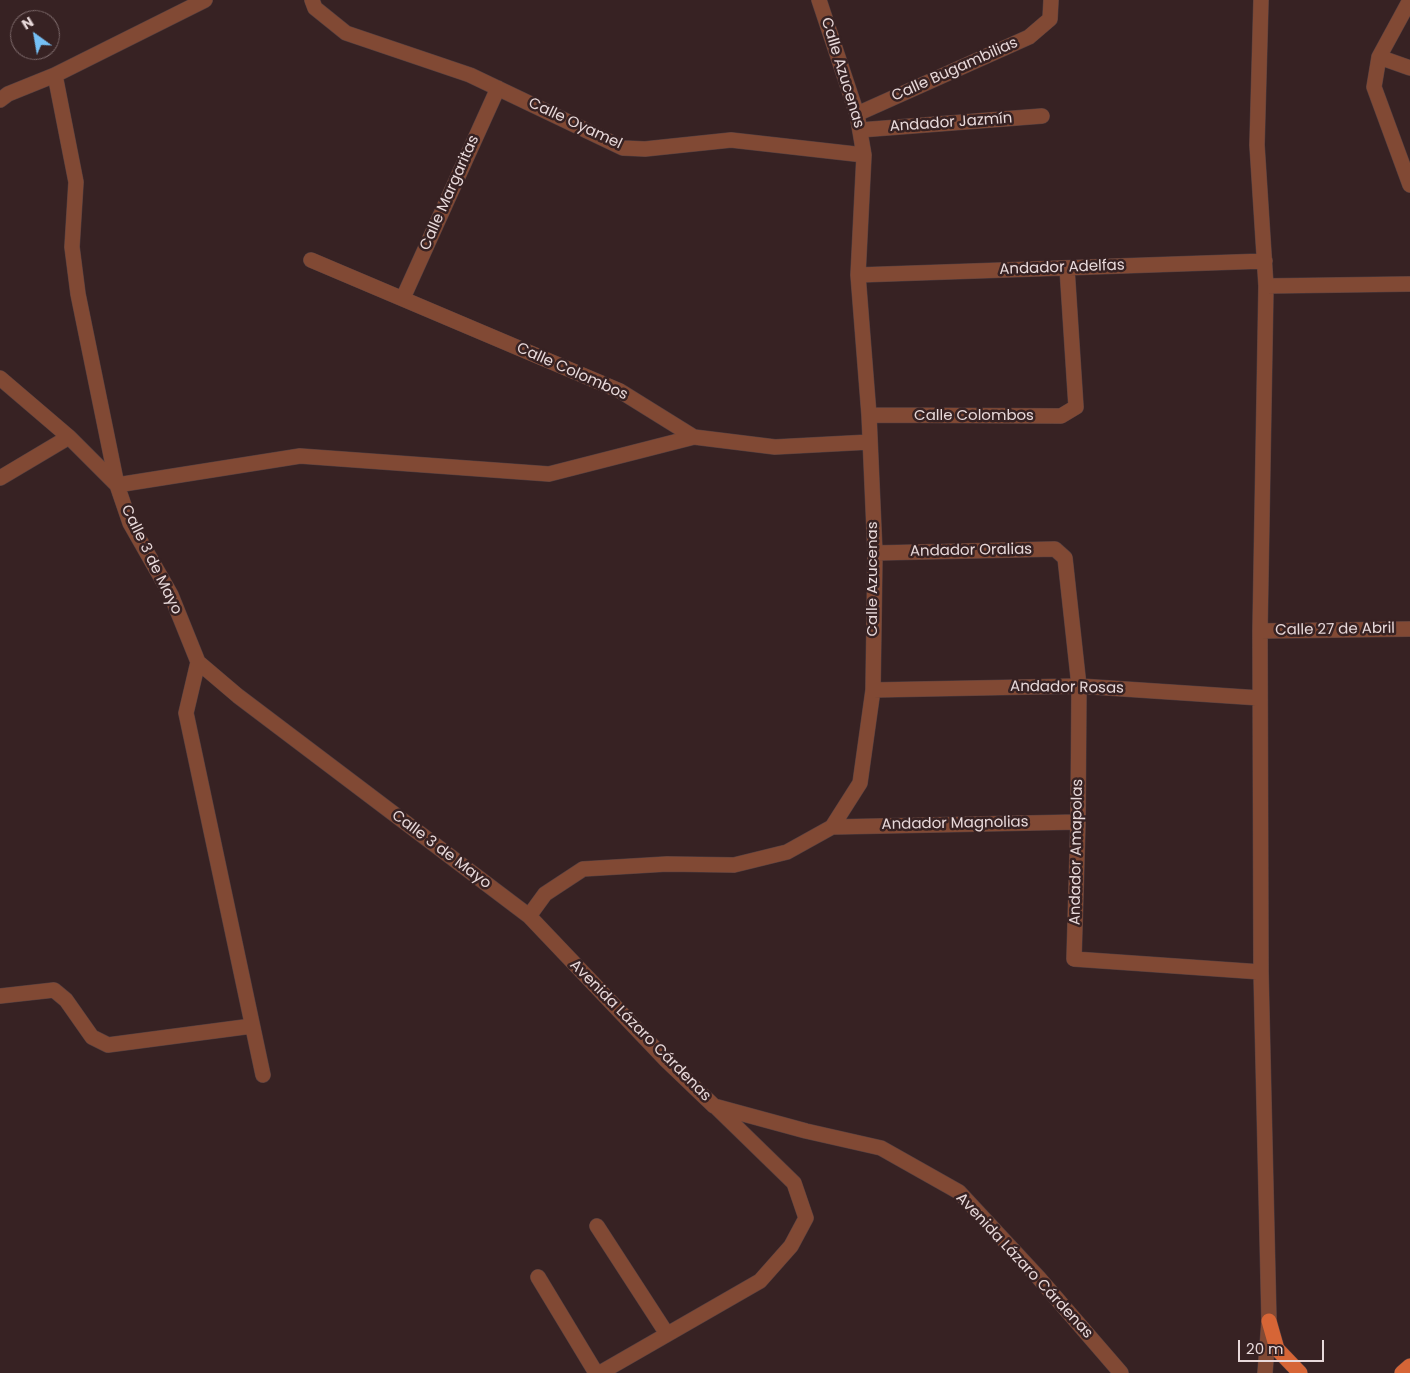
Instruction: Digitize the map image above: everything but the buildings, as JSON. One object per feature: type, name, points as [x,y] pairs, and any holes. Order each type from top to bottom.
[{"type":"main road","points":[[1269,1321],[1277,1349],[1300,1373]]},
{"type":"main road","points":[[1402,1373],[1410,1366]]},
{"type":"street","points":[[0,100],[8,94],[55,74],[205,0]]},
{"type":"street","name":"Calle Oyamel","points":[[312,0],[315,8],[346,33],[470,75],[623,148],[645,149],[731,140],[864,155]]},
{"type":"street","name":"Calle Azucenas","points":[[529,916],[546,894],[583,869],[667,864],[734,865],[787,852],[832,827],[860,783],[873,690],[875,553],[869,415],[858,276],[864,155],[857,114],[818,0]]},
{"type":"street","name":"Calle Bugambilias","points":[[857,114],[1029,37],[1050,19],[1052,0]]},
{"type":"street","points":[[1261,0],[1257,145],[1266,286],[1260,631],[1261,972],[1269,1321],[1265,1373]]},
{"type":"street","points":[[1410,0],[1379,57],[1374,86],[1410,186]]},
{"type":"street","points":[[1379,57],[1410,68]]},
{"type":"street","name":"Calle 3 de Mayo","points":[[55,74],[76,182],[72,247],[78,294],[117,485],[130,523],[171,595],[198,662],[238,696],[529,916]]},
{"type":"street","name":"Calle Margaritas","points":[[403,298],[498,88]]},
{"type":"street","name":"Andador Jazmín","points":[[860,130],[1042,116]]},
{"type":"street","name":"Calle Colombos","points":[[312,260],[620,391],[694,437],[775,447],[870,442]]},
{"type":"street","name":"Andador Adelfas","points":[[858,276],[1265,261]]},
{"type":"street","name":"Calle Colombos","points":[[869,415],[1061,416],[1076,407],[1068,268]]},
{"type":"street","points":[[1266,286],[1410,284]]},
{"type":"street","points":[[0,378],[69,437],[117,485],[300,456],[549,474],[694,437]]},
{"type":"street","points":[[0,478],[69,437]]},
{"type":"street","name":"Andador Oralias","points":[[875,553],[1055,550],[1064,558]]},
{"type":"street","name":"Andador Amapolas","points":[[1064,558],[1079,686],[1074,958],[1261,972]]},
{"type":"street","name":"Calle 27 de Abril","points":[[1260,631],[1410,629]]},
{"type":"street","points":[[198,662],[186,713],[263,1074]]},
{"type":"street","name":"Andador Rosas","points":[[873,690],[1079,686],[1260,698]]},
{"type":"street","name":"Andador Magnolias","points":[[832,827],[1078,822]]},
{"type":"street","name":"Avenida Lázaro Cárdenas","points":[[529,916],[666,1060],[714,1106],[806,1131],[881,1148],[959,1192],[1038,1277],[1121,1373]]},
{"type":"street","points":[[0,996],[54,990],[66,1000],[92,1037],[108,1045],[252,1026]]},
{"type":"street","points":[[538,1277],[598,1373],[760,1281],[791,1246],[806,1218],[794,1183],[714,1106]]},
{"type":"street","points":[[597,1226],[667,1334]]}]
